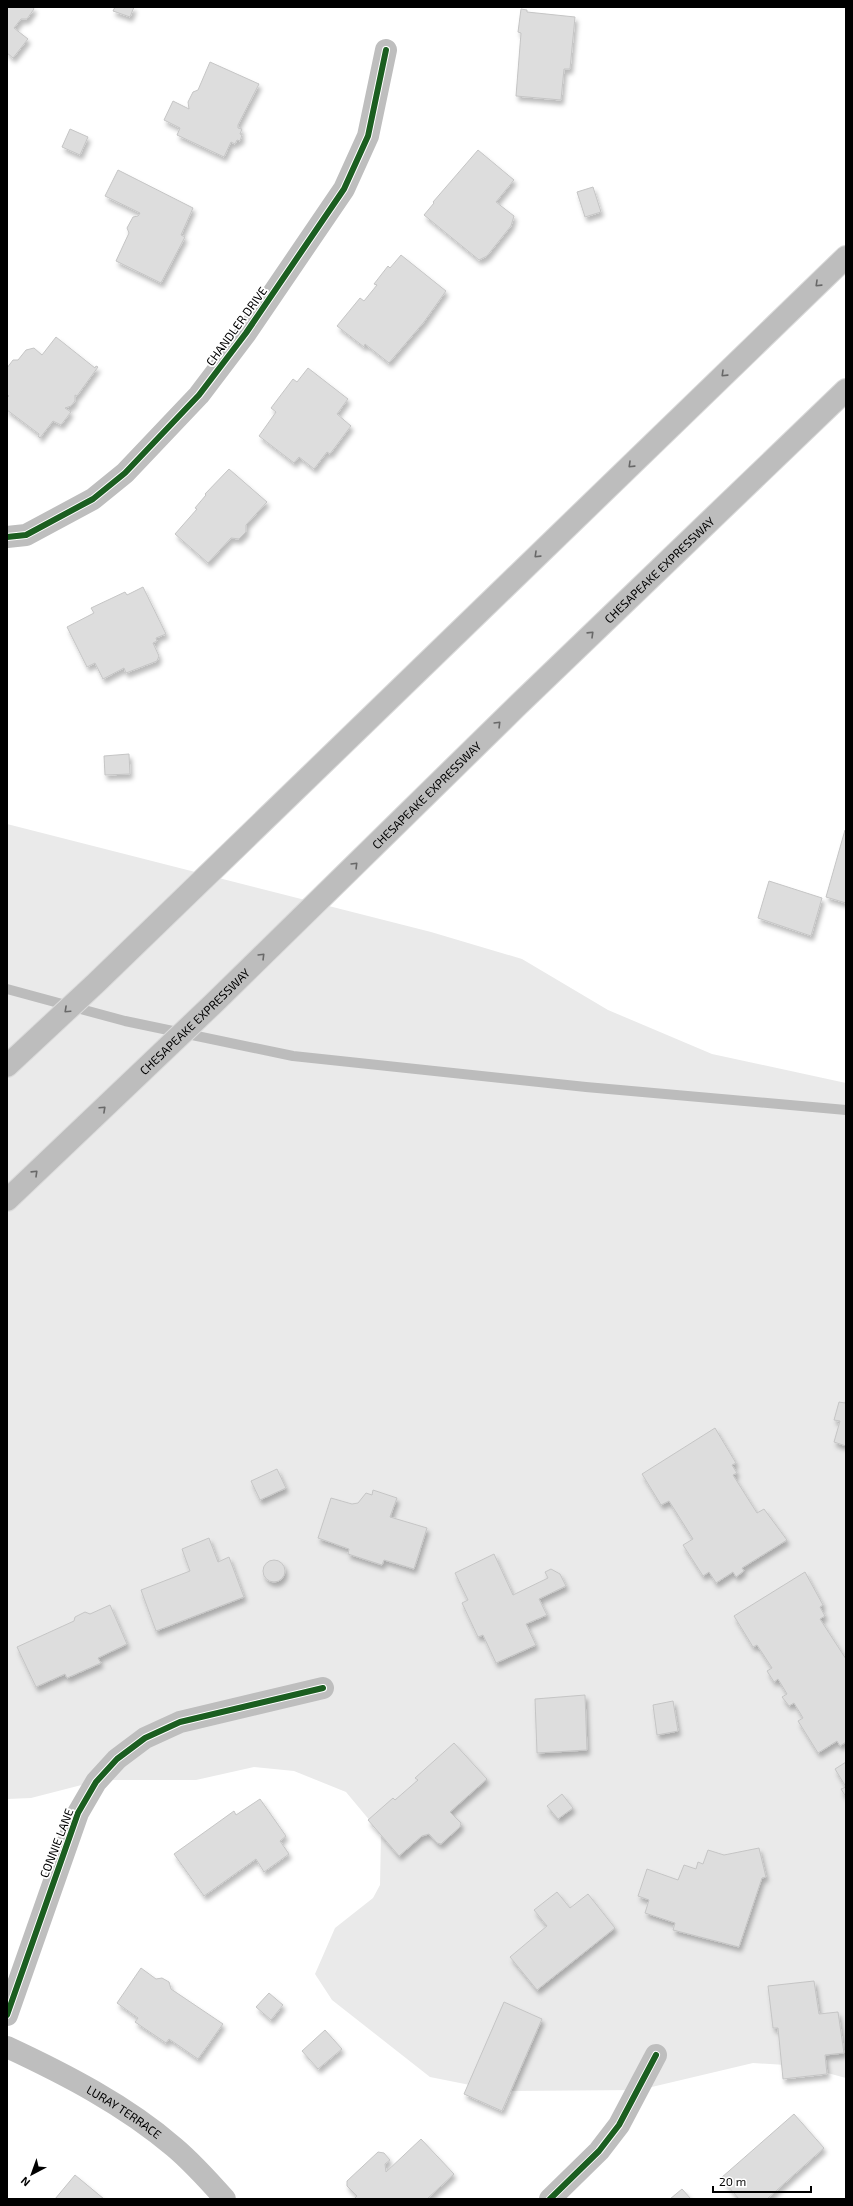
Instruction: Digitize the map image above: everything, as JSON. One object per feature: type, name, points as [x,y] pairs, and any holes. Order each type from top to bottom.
[{"type":"highway","points":[[7,1066],[96,983],[846,257]]},
{"type":"highway","name":"CHESAPEAKE EXPRESSWAY","points":[[7,1200],[214,1003],[516,706],[846,390]]},
{"type":"street","name":"CHANDLER DRIVE","points":[[7,537],[26,535],[93,499],[125,473],[208,383],[246,333],[344,189],[368,136],[386,50]]},
{"type":"street","name":"CONNIE LANE","points":[[7,2015],[78,1813],[96,1782],[117,1760],[145,1738],[180,1722],[323,1688]]},
{"type":"street","name":"LURAY TERRACE","points":[[7,2047],[58,2072],[128,2113],[174,2147],[225,2199]]},
{"type":"street","points":[[550,2199],[599,2151],[619,2125],[656,2056]]},
{"type":"shaded area","points":[[7,824],[431,932],[522,959],[608,1010],[712,1054],[846,1083],[846,2078],[802,2066],[753,2063],[639,2090],[500,2091],[430,2077],[332,2000],[315,1974],[335,1928],[373,1898],[380,1885],[381,1834],[346,1792],[294,1771],[254,1767],[196,1780],[101,1780],[31,1798],[7,1799]]},
{"type":"building","points":[[7,7],[33,7],[34,9],[27,19],[21,19],[14,28],[28,39],[13,58],[7,53]]},
{"type":"building","points":[[115,7],[134,7],[130,17],[113,11]]},
{"type":"building","points":[[521,9],[527,10],[527,12],[575,17],[570,69],[564,69],[561,100],[516,96],[521,33],[518,32]]},
{"type":"building","points":[[210,62],[259,84],[238,125],[238,128],[242,129],[240,141],[237,140],[235,144],[231,142],[224,157],[177,135],[180,128],[164,120],[173,101],[189,109],[188,102],[193,92],[198,90]]},
{"type":"building","points":[[70,129],[88,137],[80,155],[62,147]]},
{"type":"building","points":[[478,150],[514,180],[496,202],[514,216],[511,226],[487,256],[479,260],[424,215],[434,203],[433,202]]},
{"type":"building","points":[[118,170],[193,208],[181,235],[185,237],[161,283],[116,261],[129,233],[127,228],[133,217],[138,216],[140,213],[105,196]]},
{"type":"building","points":[[593,187],[601,212],[585,217],[577,192]]},
{"type":"building","points":[[401,255],[446,291],[424,322],[389,363],[365,344],[364,347],[337,326],[360,298],[364,301],[377,285],[374,284],[388,266],[390,268]]},
{"type":"building","points":[[56,337],[95,368],[96,366],[98,367],[77,396],[75,395],[75,401],[71,406],[65,408],[71,412],[61,425],[53,421],[40,438],[38,436],[39,434],[7,410],[7,398],[9,396],[7,394],[7,368],[13,360],[18,360],[26,350],[34,348],[42,355]]},
{"type":"building","points":[[308,368],[348,399],[337,414],[351,426],[330,454],[327,452],[314,469],[299,457],[294,463],[259,436],[276,412],[271,408],[293,379],[297,382]]},
{"type":"building","points":[[229,469],[267,502],[246,525],[246,532],[239,539],[231,538],[208,563],[175,534],[197,509],[195,508],[206,495],[205,494]]},
{"type":"building","points":[[143,587],[166,634],[156,638],[157,641],[153,643],[159,656],[157,661],[126,673],[124,668],[103,679],[95,663],[87,667],[67,627],[94,613],[91,608],[125,592],[127,595]]},
{"type":"building","points":[[129,754],[130,774],[105,775],[104,756]]},
{"type":"building","points":[[845,830],[846,831],[846,903],[826,897]]},
{"type":"building","points":[[769,881],[822,898],[811,936],[758,918]]},
{"type":"building","points":[[846,1399],[846,1446],[834,1442],[840,1421],[834,1420],[839,1402],[845,1403]]},
{"type":"building","points":[[715,1428],[736,1463],[732,1465],[737,1473],[733,1475],[757,1513],[764,1509],[787,1540],[742,1568],[744,1571],[736,1577],[733,1572],[716,1583],[709,1572],[703,1576],[683,1545],[693,1539],[669,1501],[661,1505],[642,1474]]},
{"type":"building","points":[[277,1469],[286,1488],[260,1500],[251,1481]]},
{"type":"building","points":[[373,1490],[397,1498],[390,1517],[427,1528],[414,1569],[384,1560],[382,1565],[348,1554],[349,1549],[318,1538],[331,1498],[352,1504],[358,1503],[366,1493],[372,1495]]},
{"type":"building","points":[[209,1538],[218,1562],[229,1557],[244,1597],[156,1631],[141,1590],[190,1571],[182,1549]]},
{"type":"building","points":[[494,1554],[513,1595],[548,1578],[545,1572],[551,1569],[560,1574],[566,1586],[539,1599],[547,1615],[526,1624],[536,1645],[496,1663],[483,1635],[478,1637],[462,1603],[468,1600],[455,1573]]},
{"type":"building","points":[[274,1560],[282,1563],[285,1571],[282,1579],[274,1582],[266,1579],[263,1571],[266,1563]]},
{"type":"building","points":[[805,1572],[823,1605],[820,1607],[825,1616],[820,1619],[846,1659],[846,1742],[840,1746],[837,1741],[818,1753],[798,1721],[803,1718],[794,1703],[789,1706],[782,1697],[787,1694],[778,1679],[774,1682],[767,1671],[772,1668],[757,1645],[753,1647],[734,1616]]},
{"type":"building","points":[[110,1605],[127,1644],[98,1658],[101,1663],[67,1678],[65,1674],[36,1687],[17,1647],[74,1621],[75,1617],[85,1612],[90,1614]]},
{"type":"building","points":[[585,1695],[587,1750],[537,1753],[535,1699]]},
{"type":"building","points":[[673,1701],[678,1731],[657,1735],[653,1705]]},
{"type":"building","points":[[454,1743],[487,1779],[450,1812],[461,1823],[460,1827],[441,1844],[437,1843],[429,1834],[422,1836],[399,1856],[368,1820],[393,1798],[395,1800],[418,1780],[415,1778]]},
{"type":"building","points":[[846,1762],[846,1787],[835,1769]]},
{"type":"building","points":[[846,1787],[846,1797],[841,1789]]},
{"type":"building","points":[[562,1794],[573,1808],[558,1819],[547,1806]]},
{"type":"building","points":[[260,1799],[286,1836],[280,1841],[289,1854],[264,1872],[256,1859],[204,1896],[174,1854],[234,1811],[236,1815]]},
{"type":"building","points":[[759,1848],[766,1877],[762,1878],[739,1947],[673,1930],[675,1923],[645,1913],[649,1900],[638,1896],[647,1869],[678,1880],[684,1865],[696,1869],[698,1862],[703,1864],[708,1850],[724,1855]]},
{"type":"building","points":[[557,1892],[570,1908],[588,1894],[615,1928],[537,1990],[510,1957],[547,1926],[534,1910]]},
{"type":"building","points":[[141,1968],[156,1979],[162,1978],[169,1982],[171,1989],[223,2024],[198,2059],[169,2039],[166,2043],[135,2022],[138,2018],[117,2003]]},
{"type":"building","points":[[814,1981],[819,2014],[838,2012],[844,2053],[825,2055],[827,2074],[783,2079],[778,2028],[773,2028],[768,1986]]},
{"type":"building","points":[[269,1993],[283,2005],[271,2020],[256,2007]]},
{"type":"building","points":[[504,2002],[542,2019],[502,2111],[464,2094]]},
{"type":"building","points":[[325,2030],[342,2049],[318,2069],[302,2051]]},
{"type":"building","points":[[794,2114],[824,2148],[767,2199],[739,2199],[721,2178]]},
{"type":"building","points":[[421,2139],[454,2174],[427,2199],[354,2199],[357,2196],[347,2186],[347,2181],[378,2152],[384,2153],[390,2160],[385,2164],[386,2172]]},
{"type":"building","points":[[75,2175],[104,2199],[55,2199]]},
{"type":"building","points":[[682,2189],[691,2199],[670,2199]]},
{"type":"waterway","points":[[7,989],[125,1021],[293,1056],[586,1087],[846,1110]]},
{"type":"cycle path","points":[[7,537],[26,535],[93,499],[125,473],[199,395],[246,333],[344,189],[368,136],[386,50]]},
{"type":"cycle path","points":[[7,2015],[78,1813],[96,1782],[117,1759],[145,1738],[180,1722],[323,1688]]},
{"type":"cycle path","points":[[550,2199],[599,2151],[619,2125],[656,2055]]}]
